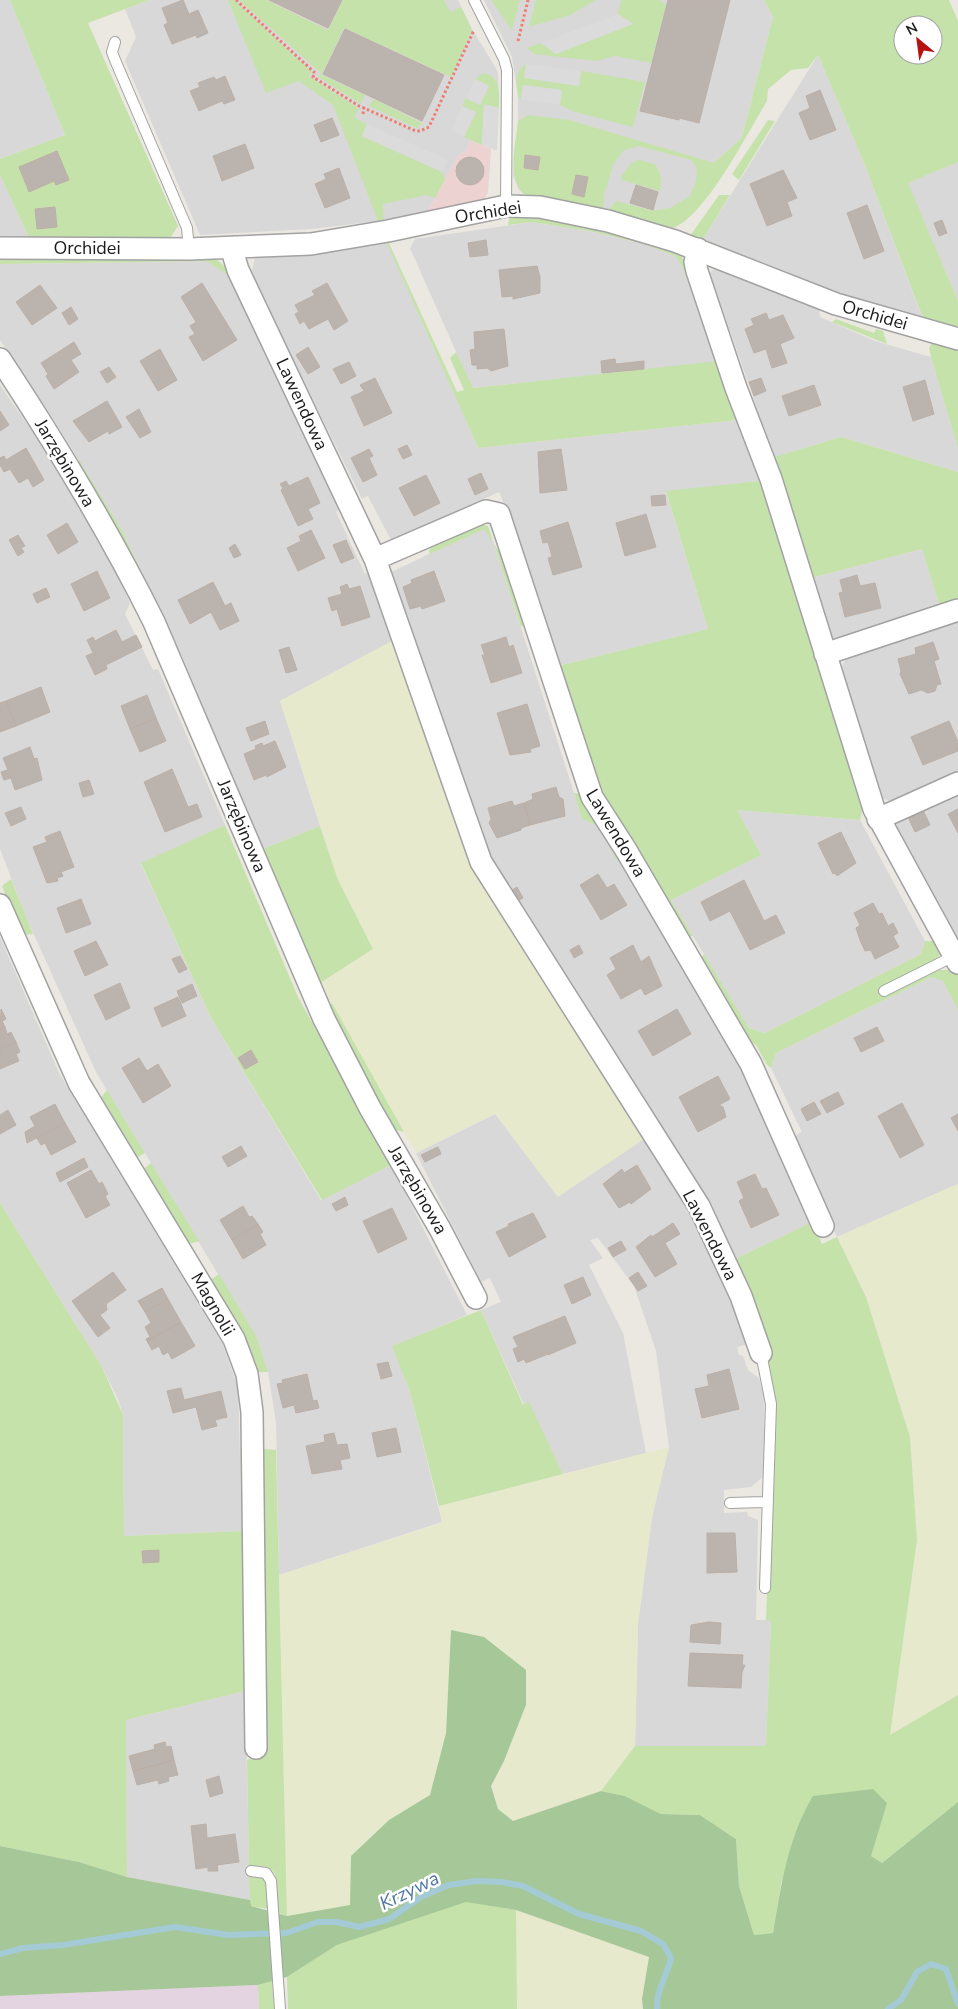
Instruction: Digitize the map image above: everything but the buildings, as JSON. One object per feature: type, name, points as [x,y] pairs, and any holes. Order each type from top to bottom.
[{"type":"street","name":"Orchidei","points":[[0,248],[189,249],[330,241],[388,231],[506,206],[540,206],[608,221],[698,249],[836,304],[958,339]]},
{"type":"street","name":"Lawendowa","points":[[234,247],[234,257],[238,270],[375,559],[482,862],[699,1206],[741,1296],[761,1353]]},
{"type":"street","points":[[698,249],[695,262],[697,271],[736,388],[771,479],[878,819],[956,960]]},
{"type":"street","name":"Jarzębinowa","points":[[0,359],[67,463],[139,590],[324,1019],[370,1108],[440,1228],[476,1298]]},
{"type":"street","name":"Lawendowa","points":[[375,559],[486,511],[499,514],[592,797],[636,866],[752,1064],[823,1226]]},
{"type":"street","points":[[825,654],[958,610]]},
{"type":"street","points":[[878,819],[958,783]]},
{"type":"street","name":"Magnolii","points":[[0,905],[79,1083],[214,1303],[241,1354],[247,1374],[252,1412],[256,1748]]},
{"type":"lane","points":[[474,0],[504,59],[507,70],[506,206]]},
{"type":"lane","points":[[115,42],[112,52],[187,228],[189,249]]},
{"type":"lane","points":[[884,991],[956,960]]},
{"type":"lane","points":[[761,1353],[771,1404],[765,1588]]},
{"type":"lane","points":[[730,1503],[768,1502]]},
{"type":"lane","points":[[251,1871],[266,1873],[271,1881],[280,2009]]},
{"type":"path","points":[[236,0],[315,73],[313,77],[359,106],[416,131],[429,126],[481,14]]},
{"type":"path","points":[[518,41],[528,0]]},
{"type":"path","points":[[363,114],[364,107]]},
{"type":"shaded area","points":[[0,0],[10,0],[65,135],[0,159]]},
{"type":"shaded area","points":[[149,0],[458,0],[471,27],[498,72],[499,108],[484,105],[482,145],[470,140],[466,151],[459,154],[427,213],[312,229],[200,235],[125,61],[136,37],[125,9]]},
{"type":"shaded area","points":[[484,0],[764,0],[773,17],[742,137],[714,163],[691,205],[652,219],[524,194],[519,190],[513,175],[518,121],[518,96],[512,57]]},
{"type":"shaded area","points":[[618,14],[633,24],[556,54],[541,43]]},
{"type":"shaded area","points":[[818,55],[864,163],[924,322],[848,297],[703,239]]},
{"type":"shaded area","points":[[526,64],[581,71],[579,86],[524,78]]},
{"type":"shaded area","points":[[475,79],[489,86],[480,105],[466,98]]},
{"type":"shaded area","points":[[523,85],[562,90],[560,105],[521,99]]},
{"type":"shaded area","points":[[484,104],[499,108],[497,151],[482,145]]},
{"type":"shaded area","points":[[462,106],[476,112],[464,137],[451,130]]},
{"type":"shaded area","points":[[367,124],[448,160],[442,172],[362,136]]},
{"type":"shaded area","points":[[470,140],[491,149],[488,192],[484,199],[477,203],[427,213],[459,154],[466,151]]},
{"type":"shaded area","points":[[958,162],[958,301],[907,183]]},
{"type":"shaded area","points":[[0,175],[30,240],[0,238]]},
{"type":"shaded area","points":[[532,222],[594,232],[644,244],[675,256],[683,268],[717,362],[472,388],[410,248],[415,239]]},
{"type":"shaded area","points":[[387,242],[478,448],[737,420],[759,481],[666,492],[708,629],[558,666],[517,534],[499,492],[392,542],[368,496],[362,499],[251,274],[255,257],[318,253]]},
{"type":"shaded area","points":[[206,261],[228,275],[342,508],[336,512],[365,574],[371,572],[396,639],[280,701],[320,826],[263,849],[182,656],[123,532],[54,420],[0,340],[0,264]]},
{"type":"shaded area","points":[[715,268],[819,308],[820,317],[875,341],[931,357],[958,449],[958,472],[841,437],[774,457],[710,273]]},
{"type":"shaded area","points":[[0,385],[34,434],[106,552],[130,603],[125,614],[153,670],[158,669],[225,825],[141,864],[211,1018],[321,1200],[391,1165],[467,1315],[393,1346],[410,1392],[442,1522],[279,1575],[276,1423],[268,1372],[256,1337],[96,1072],[26,917],[0,849]]},
{"type":"shaded area","points":[[484,528],[494,544],[582,818],[598,826],[732,1050],[776,1136],[812,1222],[731,1261],[493,871],[385,575]]},
{"type":"shaded area","points":[[922,549],[940,607],[841,641],[828,635],[811,578]]},
{"type":"shaded area","points":[[958,618],[958,774],[895,802],[881,798],[840,671],[848,654]]},
{"type":"shaded area","points":[[958,790],[958,946],[894,830],[901,815]]},
{"type":"shaded area","points":[[737,810],[860,820],[925,941],[921,954],[765,1033],[749,1028],[671,900],[760,855]]},
{"type":"shaded area","points":[[0,937],[59,1073],[223,1345],[238,1387],[242,1531],[124,1536],[123,1415],[118,1399],[102,1367],[0,1203]]},
{"type":"shaded area","points":[[931,977],[943,981],[958,1010],[958,1184],[837,1237],[792,1137],[802,1132],[771,1068],[776,1053]]},
{"type":"shaded area","points":[[495,1114],[647,1137],[698,1217],[751,1343],[737,1347],[739,1355],[743,1356],[748,1370],[759,1378],[764,1396],[764,1476],[751,1487],[724,1490],[724,1513],[747,1512],[748,1516],[758,1520],[756,1620],[771,1620],[766,1746],[635,1746],[638,1624],[652,1517],[669,1447],[656,1351],[634,1286],[598,1238],[590,1240],[603,1258],[589,1265],[623,1333],[646,1453],[563,1474],[529,1403],[524,1405],[481,1310],[501,1302],[490,1278],[481,1282],[416,1153]]},
{"type":"shaded area","points":[[245,1691],[250,1900],[127,1877],[126,1720]]},
{"type":"shaded area","points":[[258,1985],[259,2009],[0,2009],[0,1996]]},
{"type":"green space","points":[[10,0],[149,0],[88,23],[178,226],[168,241],[30,240],[0,175],[0,159],[65,135]]},
{"type":"green space","points":[[228,0],[234,0],[312,72],[309,76],[358,108],[355,118],[367,124],[362,136],[442,172],[445,179],[435,198],[427,195],[383,204],[384,220],[378,221],[333,105],[299,81],[266,93]]},
{"type":"green space","points":[[239,0],[266,0],[328,30],[343,0],[444,0],[450,12],[461,7],[471,27],[471,32],[451,77],[344,28],[322,74]]},
{"type":"green space","points":[[491,0],[520,0],[512,30]]},
{"type":"green space","points":[[536,0],[596,0],[570,15],[529,27]]},
{"type":"green space","points":[[621,0],[659,0],[666,5],[651,63],[615,56],[596,61],[534,54],[527,48],[541,43],[556,54],[632,23],[618,14]]},
{"type":"green space","points":[[764,0],[949,0],[958,21],[958,162],[908,183],[958,301],[958,332],[866,307],[690,236],[719,195],[730,195],[703,239],[848,297],[924,321],[864,163],[818,55],[808,68],[791,70],[768,89],[767,101],[725,172],[699,207],[686,220],[673,228],[610,215],[609,210],[616,201],[653,211],[670,208],[690,196],[696,181],[697,168],[691,160],[639,146],[624,150],[614,163],[604,194],[603,212],[565,201],[524,194],[518,187],[515,179],[514,160],[518,121],[528,115],[569,120],[714,163],[742,137],[773,17]]},
{"type":"green space","points":[[526,64],[524,78],[579,86],[581,71],[645,82],[633,127],[575,112],[560,105],[561,90],[523,85],[521,99],[518,96],[517,74]]},
{"type":"green space","points":[[484,73],[490,75],[497,82],[499,108],[484,105],[482,145],[464,137],[476,112],[462,106],[466,98],[480,105],[489,86],[475,79]]},
{"type":"green space","points":[[320,74],[365,95],[361,104],[318,77]]},
{"type":"green space","points":[[373,99],[422,123],[417,128],[369,106]]},
{"type":"green space","points":[[768,120],[775,121],[739,180],[732,174]]},
{"type":"green space","points":[[639,160],[655,164],[659,170],[660,191],[622,180],[621,177],[630,164]]},
{"type":"green space","points":[[510,215],[535,215],[645,239],[680,254],[686,264],[741,419],[864,802],[860,820],[737,810],[761,855],[671,900],[693,936],[688,937],[600,798],[517,543],[517,534],[558,666],[708,629],[666,491],[759,481],[737,420],[478,448],[387,243],[318,253],[268,257],[268,253],[388,241],[457,392],[464,390],[450,358],[456,352],[473,388],[717,361],[683,268],[675,256],[644,244],[594,232],[532,222],[508,225]]},
{"type":"green space","points":[[203,255],[216,259],[231,272],[267,354],[228,275],[206,261],[0,264],[0,257]]},
{"type":"green space","points":[[836,319],[874,333],[876,329],[883,331],[887,344],[832,322]]},
{"type":"green space","points":[[932,343],[958,350],[958,449],[931,357],[929,348]]},
{"type":"green space","points":[[841,437],[958,472],[958,601],[940,607],[922,549],[811,578],[774,457]]},
{"type":"green space","points":[[79,460],[123,532],[155,601],[151,603],[77,465]]},
{"type":"green space","points":[[479,524],[488,526],[494,544],[484,529],[430,554],[429,551],[433,545]]},
{"type":"green space","points":[[494,544],[511,569],[525,624],[521,627]]},
{"type":"green space","points":[[396,639],[478,866],[647,1137],[558,1197],[495,1114],[416,1153],[320,983],[373,949],[338,880],[280,701]]},
{"type":"green space","points":[[574,793],[583,794],[623,858],[618,862],[598,826],[582,819]]},
{"type":"green space","points":[[225,825],[298,997],[391,1165],[322,1200],[211,1018],[141,863]]},
{"type":"green space","points":[[320,826],[338,880],[373,949],[320,983],[263,849]]},
{"type":"green space","points":[[11,879],[33,934],[22,935],[2,886]]},
{"type":"green space","points":[[925,941],[937,941],[941,953],[935,961],[880,989],[882,996],[920,976],[941,970],[950,971],[958,975],[958,1010],[943,981],[931,977],[776,1053],[771,1068],[767,1065],[756,1045],[744,1038],[701,959],[704,954],[749,1028],[765,1033],[921,954]]},
{"type":"green space","points":[[332,1003],[404,1132],[392,1129],[327,1009]]},
{"type":"green space","points":[[107,1090],[145,1153],[133,1160],[98,1101]]},
{"type":"green space","points":[[151,1163],[199,1241],[186,1245],[141,1171]]},
{"type":"green space","points":[[958,1184],[958,1695],[890,1736],[917,1540],[910,1437],[866,1297],[837,1237]]},
{"type":"green space","points":[[0,1203],[102,1367],[123,1415],[124,1536],[242,1531],[240,1448],[245,1450],[245,1691],[126,1720],[127,1877],[79,1862],[0,1846]]},
{"type":"green space","points":[[812,1222],[822,1244],[837,1237],[866,1297],[910,1437],[917,1540],[890,1735],[958,1695],[958,1802],[882,1863],[871,1856],[782,1879],[773,1933],[754,1935],[739,1886],[736,1839],[700,1815],[661,1814],[625,1796],[601,1791],[635,1746],[766,1746],[771,1621],[766,1620],[774,1405],[773,1387],[765,1352],[731,1261]]},
{"type":"green space","points":[[219,1274],[256,1336],[268,1372],[253,1372],[209,1281]]},
{"type":"green space","points":[[481,1310],[523,1405],[529,1402],[563,1474],[439,1506],[410,1392],[392,1346]]},
{"type":"green space","points":[[669,1447],[652,1517],[638,1624],[635,1746],[601,1791],[513,1821],[497,1809],[491,1786],[504,1761],[526,1705],[451,1630],[446,1733],[430,1795],[389,1820],[351,1856],[351,1905],[287,1916],[279,1575],[442,1523],[439,1506]]},
{"type":"green space","points":[[264,1449],[276,1450],[287,1916],[277,1912],[275,1874],[267,1867],[249,1866],[247,1760],[263,1752],[259,1454]]},
{"type":"green space","points":[[451,1630],[484,1637],[526,1670],[526,1705],[504,1761],[491,1786],[498,1809],[513,1821],[601,1791],[625,1796],[661,1814],[700,1815],[736,1839],[739,1886],[754,1935],[773,1933],[791,1845],[804,1812],[813,1796],[873,1789],[887,1803],[871,1856],[882,1863],[958,1802],[958,2009],[643,2009],[642,1999],[649,1957],[516,1910],[466,1902],[337,1945],[287,1977],[258,1985],[0,1996],[0,1846],[79,1862],[127,1877],[250,1900],[251,1906],[287,1916],[350,1905],[351,1856],[389,1820],[430,1795],[446,1733]]},
{"type":"green space","points":[[249,1875],[261,1876],[267,1883],[269,1909],[250,1906]]},
{"type":"green space","points":[[466,1901],[516,1910],[517,2009],[288,2009],[287,1977],[337,1945]]},
{"type":"green space","points":[[516,1910],[649,1957],[642,1999],[643,2009],[517,2009]]},
{"type":"green space","points":[[272,1981],[274,2009],[259,2009],[258,1985]]},
{"type":"waterway","name":"Krzywa","points":[[0,1954],[23,1948],[63,1945],[175,1927],[229,1935],[286,1933],[318,1922],[337,1922],[359,1927],[389,1919],[421,1897],[449,1885],[476,1881],[502,1882],[523,1886],[579,1914],[641,1931],[663,1944],[671,1958],[658,1996],[657,2009]]},
{"type":"waterway","name":"Krzywa","points":[[888,2009],[901,2000],[917,1972],[931,1964],[946,1969],[958,2004]]}]
